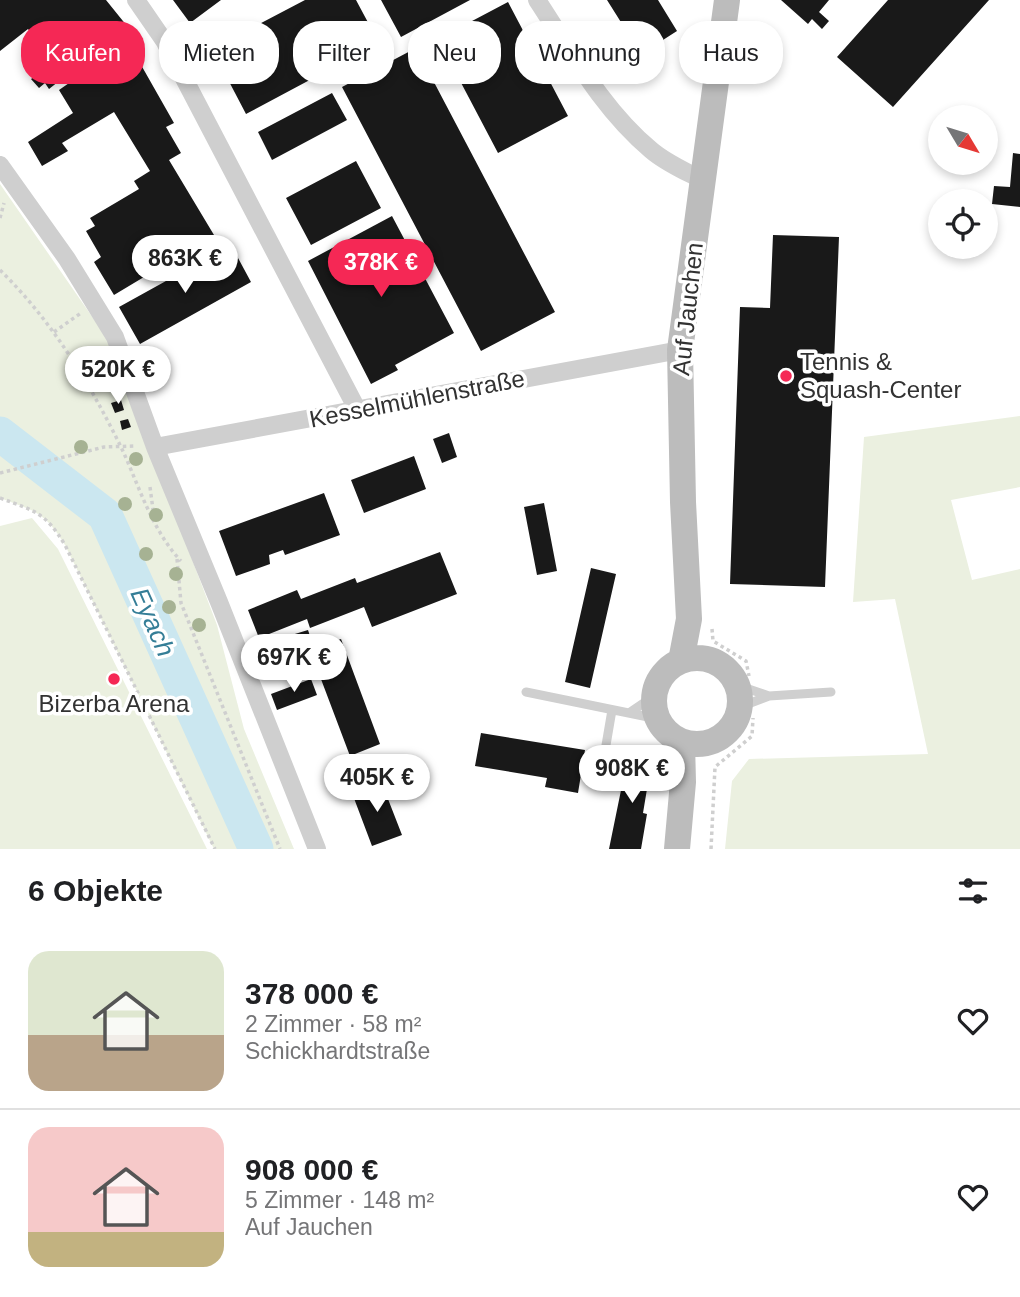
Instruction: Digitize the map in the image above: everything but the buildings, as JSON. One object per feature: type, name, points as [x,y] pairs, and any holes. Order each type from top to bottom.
[{"type":"main road","name":"Auf Jauchen","points":[[692,659],[683,502],[680,350],[727,0]]},
{"type":"main road","points":[[692,659],[718,663],[730,672],[739,696],[729,730],[695,742],[672,736],[656,708],[662,675],[692,659]]},
{"type":"main road","points":[[677,849],[683,782],[695,742]]},
{"type":"street","points":[[136,0],[165,42],[358,411]]},
{"type":"street","points":[[537,0],[607,107],[651,150],[667,162],[702,180]]},
{"type":"street","points":[[0,165],[67,259],[116,337],[155,447],[317,849]]},
{"type":"street","name":"Kesselmühlenstraße","points":[[155,447],[680,350]]},
{"type":"lane","points":[[526,692],[629,713],[656,708]]},
{"type":"lane","points":[[739,696],[831,692]]},
{"type":"lane","points":[[739,696],[769,696]]},
{"type":"lane","points":[[629,713],[656,708]]},
{"type":"lane","points":[[605,751],[612,710]]},
{"type":"path","points":[[0,198],[5,206],[0,218]]},
{"type":"path","points":[[0,271],[29,299],[73,358],[121,446]]},
{"type":"path","points":[[54,332],[94,303]]},
{"type":"path","points":[[0,472],[104,447],[132,446]]},
{"type":"path","points":[[0,498],[26,507],[51,522],[65,545],[215,849]]},
{"type":"path","points":[[177,557],[181,603],[280,849]]},
{"type":"path","points":[[711,849],[715,767],[752,736]]},
{"type":"green space","points":[[0,184],[109,341],[217,625],[244,729],[294,849],[214,849],[65,545],[45,519],[0,498]]},
{"type":"green space","points":[[1020,416],[1020,487],[951,500],[972,580],[1020,569],[1020,849],[725,849],[732,781],[749,759],[928,754],[895,599],[853,602],[864,437]]},
{"type":"green space","points":[[32,518],[58,549],[207,849],[0,849],[0,526]]},
{"type":"waterway","name":"Eyach","points":[[0,434],[105,515],[256,849]]},
{"type":"place","name":"Tennis & Squash-Center","points":[[786,376]]},
{"type":"place","name":"Bizerba Arena","points":[[114,679]]}]
